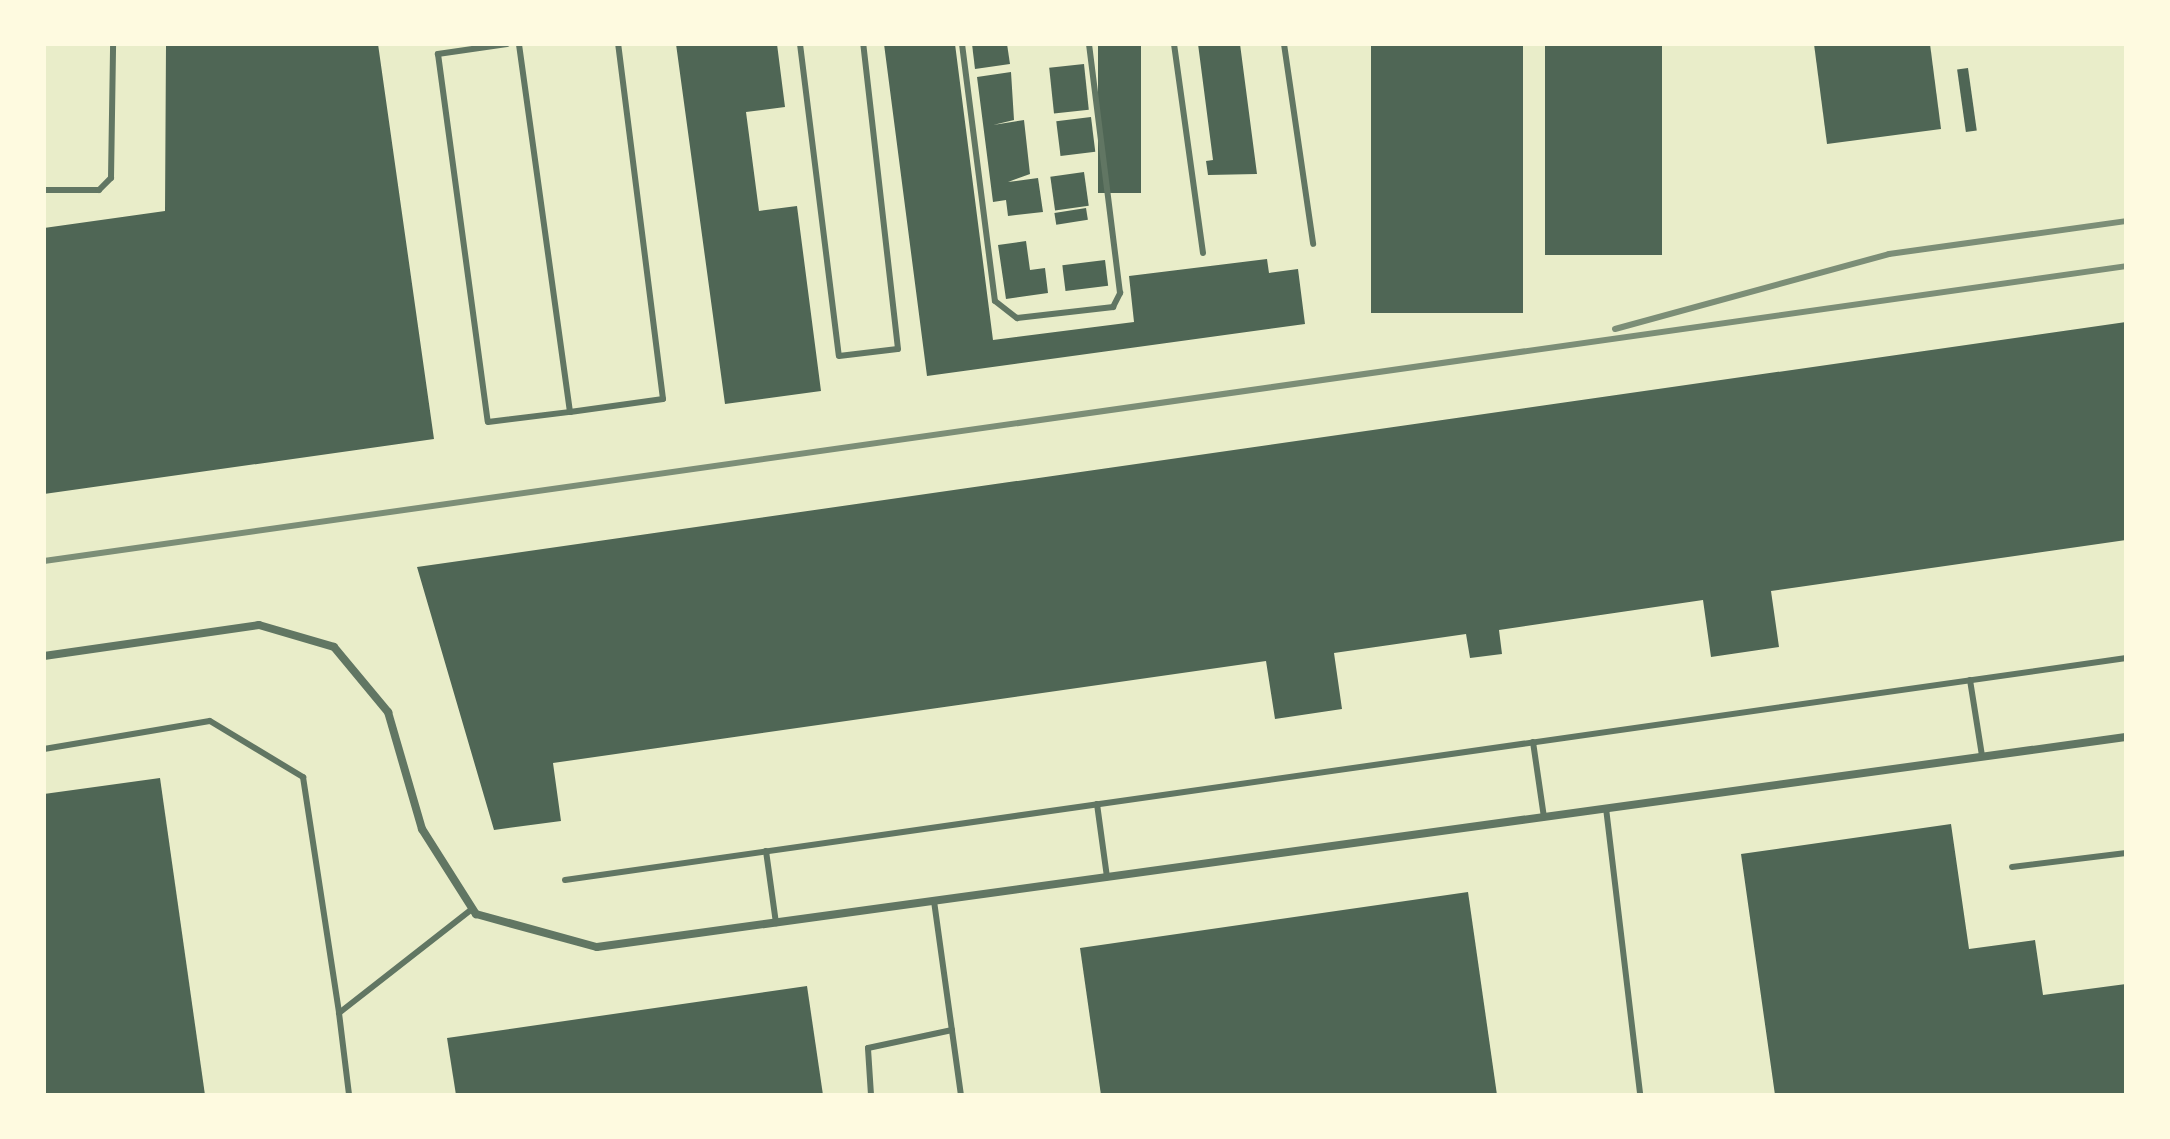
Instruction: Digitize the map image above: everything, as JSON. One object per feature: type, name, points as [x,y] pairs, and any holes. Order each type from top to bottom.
[{"type":"street","points":[[44,656],[259,625],[334,647],[388,712],[422,829],[472,909],[597,947],[2126,737]]},
{"type":"lane","points":[[44,190],[99,190],[111,178],[113,44]]},
{"type":"lane","points":[[507,44],[438,54],[488,422],[663,399],[618,44]]},
{"type":"lane","points":[[519,44],[570,412]]},
{"type":"lane","points":[[800,44],[839,356],[898,349],[863,44]]},
{"type":"lane","points":[[962,44],[995,301],[1017,318],[1113,307],[1120,293],[1089,44]]},
{"type":"lane","points":[[1174,44],[1203,253]]},
{"type":"lane","points":[[1284,44],[1313,244]]},
{"type":"lane","points":[[565,880],[2126,658]]},
{"type":"lane","points":[[1970,680],[1982,756]]},
{"type":"lane","points":[[44,749],[210,721],[303,777],[349,1095]]},
{"type":"lane","points":[[1533,742],[1544,817]]},
{"type":"lane","points":[[1097,804],[1107,877]]},
{"type":"lane","points":[[1606,808],[1640,1095]]},
{"type":"lane","points":[[766,851],[776,923]]},
{"type":"lane","points":[[2012,867],[2126,853]]},
{"type":"lane","points":[[934,901],[961,1095]]},
{"type":"lane","points":[[339,1013],[472,909]]},
{"type":"lane","points":[[871,1095],[868,1048],[952,1030]]},
{"type":"building","points":[[166,44],[378,44],[434,439],[44,494],[44,228],[165,211]]},
{"type":"building","points":[[676,44],[777,44],[785,107],[746,112],[759,211],[797,206],[821,391],[725,404]]},
{"type":"building","points":[[884,44],[955,44],[993,340],[1134,322],[1129,276],[1267,259],[1269,273],[1298,269],[1305,324],[927,376]]},
{"type":"building","points":[[972,44],[1007,44],[1010,64],[975,69]]},
{"type":"building","points":[[1098,44],[1141,44],[1141,193],[1098,193]]},
{"type":"building","points":[[1198,44],[1240,44],[1257,174],[1208,175],[1206,161],[1213,160]]},
{"type":"building","points":[[1371,44],[1523,44],[1523,313],[1371,313]]},
{"type":"building","points":[[1545,44],[1662,44],[1662,255],[1545,255]]},
{"type":"building","points":[[1814,44],[1930,44],[1941,129],[1827,144]]},
{"type":"building","points":[[1084,64],[1089,110],[1054,113],[1049,68]]},
{"type":"building","points":[[1968,68],[1977,130],[1966,132],[1957,70]]},
{"type":"building","points":[[1011,72],[1014,120],[993,125],[1024,120],[1030,174],[1008,182],[1038,178],[1043,212],[1008,216],[1006,200],[993,202],[977,77]]},
{"type":"building","points":[[1091,117],[1095,152],[1061,156],[1056,121]]},
{"type":"building","points":[[1084,172],[1089,206],[1055,210],[1050,177]]},
{"type":"building","points":[[1086,208],[1088,220],[1056,225],[1054,213]]},
{"type":"building","points":[[1026,241],[1030,270],[1045,268],[1048,293],[1006,299],[998,245]]},
{"type":"building","points":[[1105,260],[1108,286],[1065,291],[1062,265]]},
{"type":"building","points":[[2126,322],[2126,540],[1771,591],[1779,647],[1711,657],[1703,600],[1499,630],[1502,654],[1470,658],[1466,634],[1334,653],[1342,709],[1275,719],[1266,661],[553,763],[561,821],[494,830],[417,567]]},
{"type":"building","points":[[160,778],[205,1095],[44,1095],[44,794]]},
{"type":"building","points":[[1951,824],[1969,949],[2035,940],[2043,995],[2126,984],[2126,1095],[1775,1095],[1741,854]]},
{"type":"building","points":[[1468,892],[1497,1095],[1101,1095],[1080,948]]},
{"type":"building","points":[[807,986],[823,1095],[456,1095],[447,1038]]},
{"type":"railway","points":[[1615,329],[1889,254],[2126,221]]},
{"type":"railway","points":[[44,561],[2126,266]]}]
